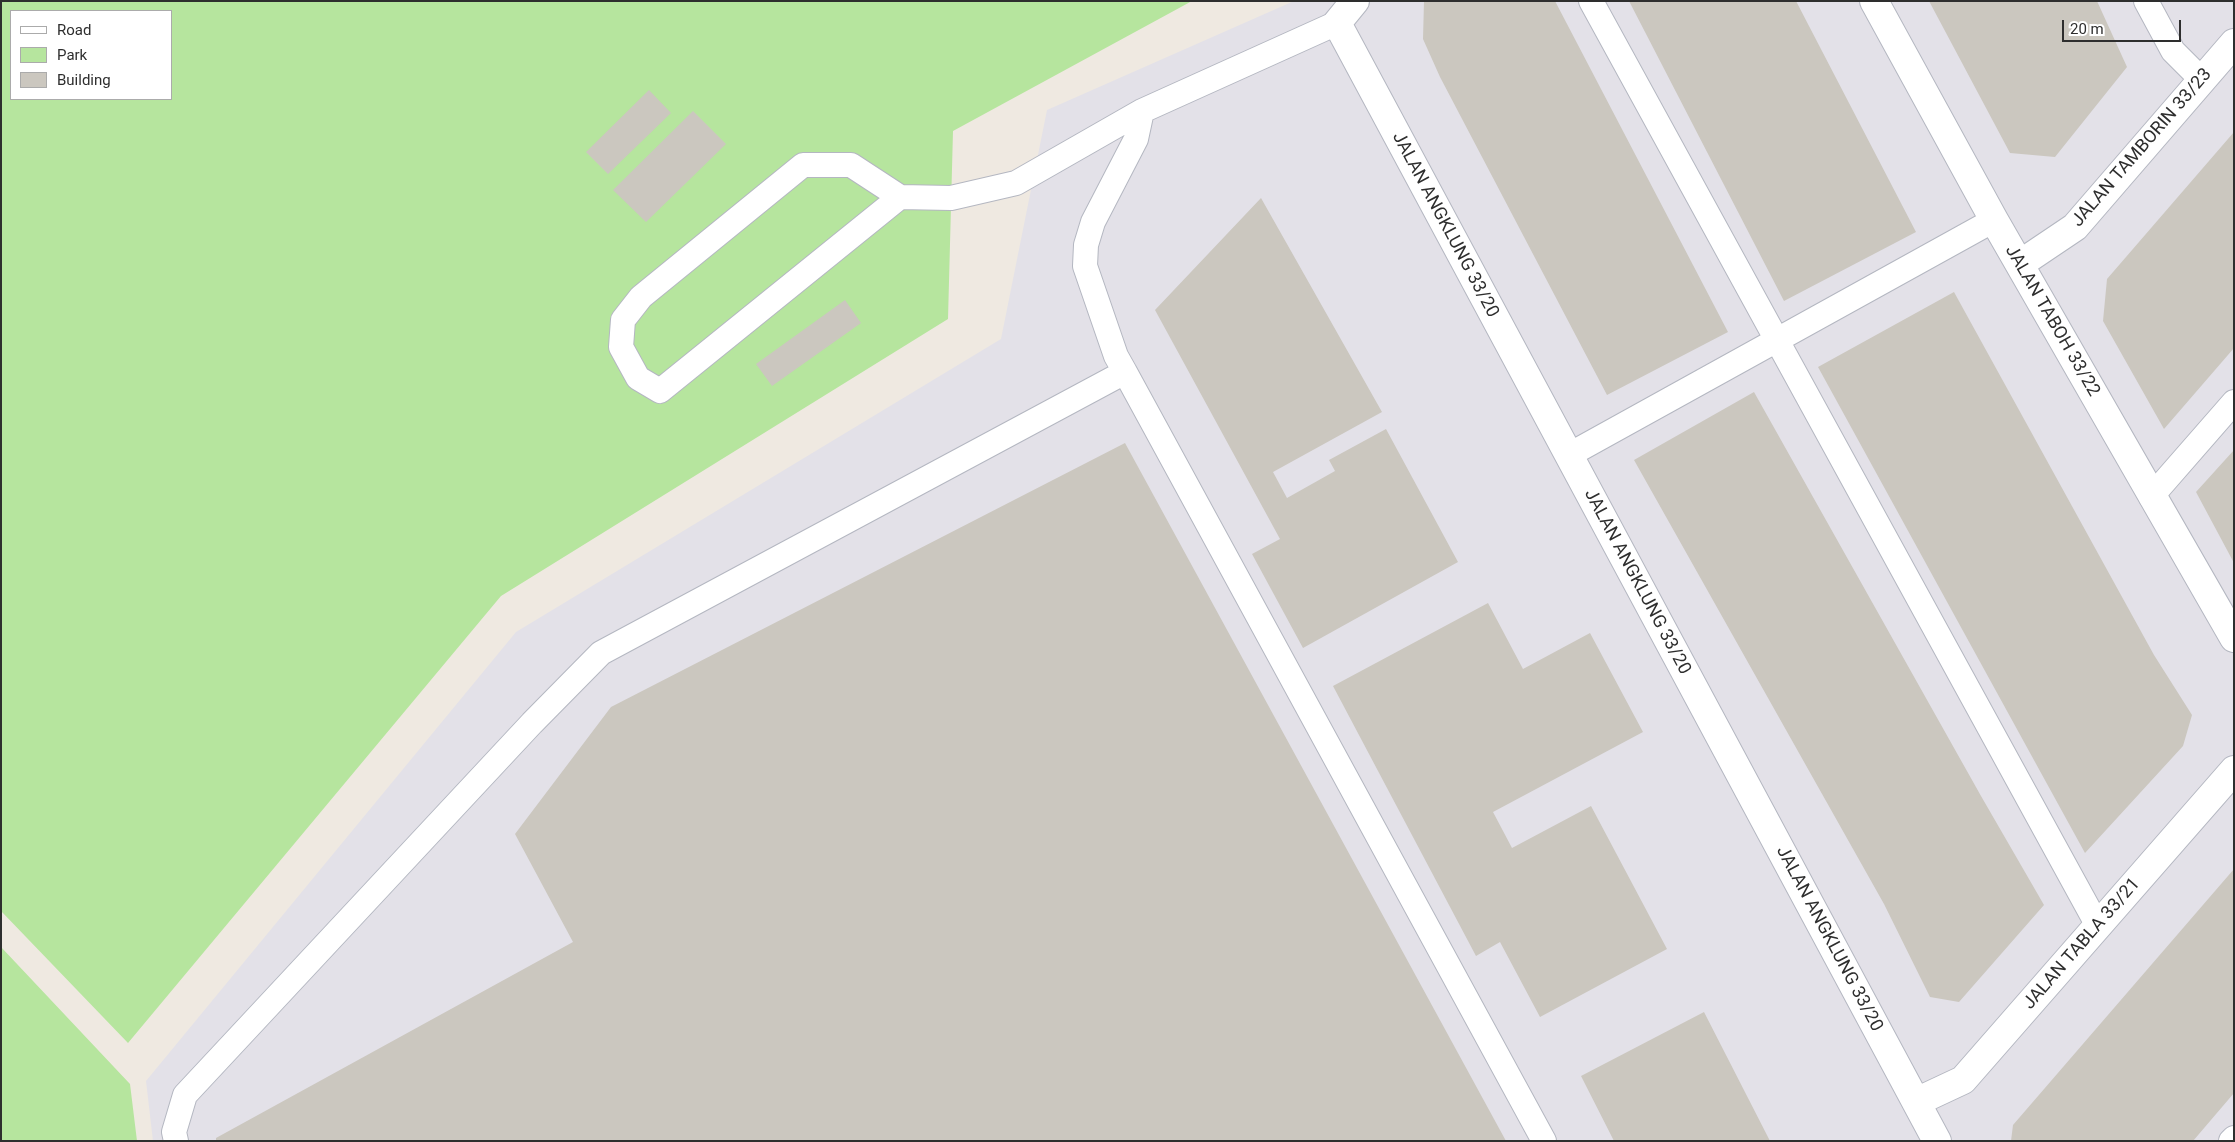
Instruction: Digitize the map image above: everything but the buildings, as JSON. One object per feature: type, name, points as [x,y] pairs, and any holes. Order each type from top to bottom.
[{"type":"street","points":[[1337,23],[1355,1]]},
{"type":"street","name":"JALAN TABOH 33/22","points":[[1874,1],[1994,220],[2151,497],[2234,638]]},
{"type":"street","name":"JALAN ANGKLUNG 33/20","points":[[1337,23],[1937,1141]]},
{"type":"street","name":"JALAN TAMBORIN 33/23","points":[[2020,264],[2075,227],[2234,44]]},
{"type":"street","name":"JALAN TABLA 33/21","points":[[1916,1102],[1963,1080],[2234,770]]},
{"type":"lane","points":[[1592,1],[2098,926]]},
{"type":"lane","points":[[2146,1],[2173,51],[2202,80]]},
{"type":"lane","points":[[900,197],[660,391],[638,378],[621,348],[623,320],[641,298],[803,165],[851,164],[900,197],[951,198],[1016,183],[1142,111],[1337,23]]},
{"type":"lane","points":[[1142,111],[1136,139],[1093,222],[1086,245],[1085,266],[1116,356],[1544,1141]]},
{"type":"lane","points":[[1569,455],[1994,220]]},
{"type":"lane","points":[[176,1141],[174,1132],[185,1095],[532,723],[602,653],[1125,372]]},
{"type":"lane","points":[[2151,497],[2234,402]]},
{"type":"lane","points":[[2231,1141],[2234,1138]]},
{"type":"shaded area","points":[[1294,1],[2234,1],[2234,1141],[153,1141],[146,1081],[516,632],[1001,339],[1047,110]]},
{"type":"green space","points":[[1,1],[1192,1],[953,131],[948,319],[501,596],[128,1043],[1,911]]},
{"type":"green space","points":[[1,947],[130,1084],[137,1141],[1,1141]]}]
